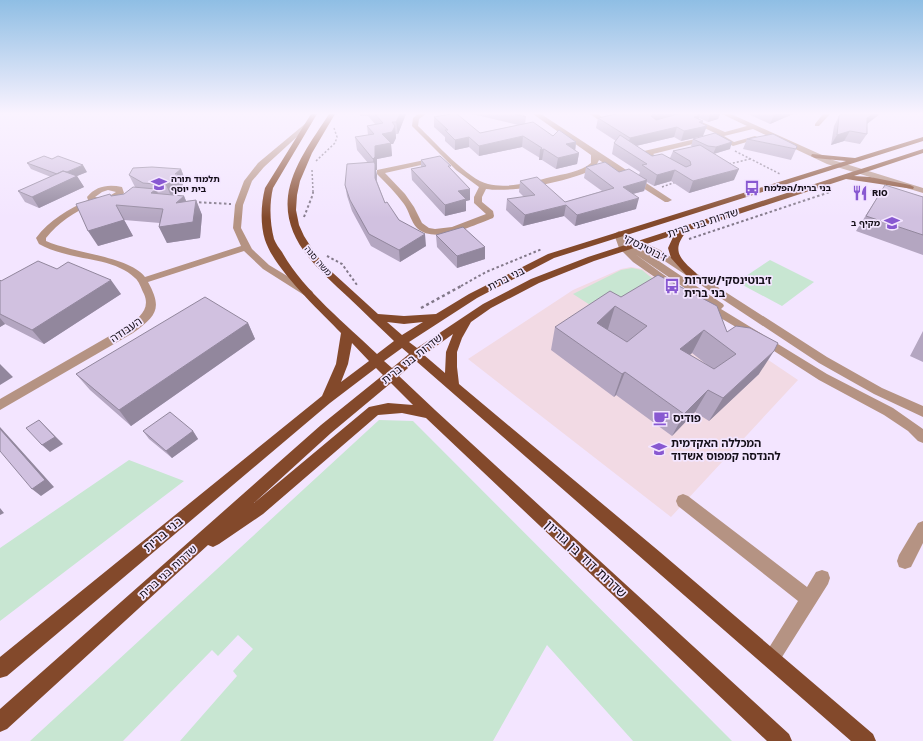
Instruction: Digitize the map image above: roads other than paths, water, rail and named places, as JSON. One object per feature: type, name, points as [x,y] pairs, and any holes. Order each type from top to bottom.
[{"type":"main road","points":[[293,149],[269,188],[266,201],[266,213],[270,240],[283,263],[308,293],[347,332],[346,353],[342,366],[326,400]]},
{"type":"main road","name":"משה סנה","points":[[314,149],[298,174],[291,201],[294,224],[304,246],[325,270],[416,355]]},
{"type":"main road","points":[[841,166],[895,149]]},
{"type":"main road","points":[[804,151],[818,165],[811,174]]},
{"type":"main road","name":"שדרות בני ברית","points":[[0,722],[189,554],[283,467],[391,375],[416,355],[467,319],[535,281],[577,264],[920,152]]},
{"type":"main road","points":[[815,156],[862,160]]},
{"type":"main road","points":[[890,162],[886,167],[886,172],[892,178],[910,187]]},
{"type":"main road","name":"שדרות בני ברית","points":[[619,234],[841,166]]},
{"type":"main road","points":[[836,179],[870,179],[910,187]]},
{"type":"main road","points":[[684,229],[675,237],[673,247],[675,257],[680,265],[692,275]]},
{"type":"main road","name":"בני ברית","points":[[401,342],[439,316],[493,285],[551,256],[619,234]]},
{"type":"main road","points":[[374,317],[404,320],[439,316]]},
{"type":"main road","points":[[453,386],[450,370],[451,349],[454,340],[467,319]]},
{"type":"main road","name":"שדרות דוד בן גוריון","points":[[347,332],[430,414],[782,741]]},
{"type":"main road","name":"שדרות בני ברית","points":[[326,400],[401,342]]},
{"type":"main road","points":[[416,355],[664,565],[866,741]]},
{"type":"main road","name":"בני ברית","points":[[0,669],[326,400]]},
{"type":"main road","points":[[189,554],[258,509],[374,411],[385,408],[399,408],[430,414]]},
{"type":"street","points":[[280,149],[253,173],[248,180],[239,205],[237,228],[247,247],[266,266],[308,293]]},
{"type":"street","points":[[438,149],[471,180],[483,186],[495,188],[511,188],[580,172],[591,168],[596,164],[597,160],[595,154]]},
{"type":"street","points":[[587,149],[668,200]]},
{"type":"street","points":[[664,164],[646,153],[665,149]]},
{"type":"street","points":[[799,149],[857,172],[923,191]]},
{"type":"street","points":[[447,157],[380,172],[408,204],[420,226],[427,231],[439,232],[452,230],[490,216],[490,214],[478,203],[478,197],[483,186]]},
{"type":"street","name":"העבודה","points":[[0,405],[140,323],[152,307],[152,300],[138,275],[125,267],[58,250],[42,242],[41,238],[61,218],[94,200],[92,199],[93,194],[99,190],[108,188],[119,189],[122,196]]},
{"type":"street","name":"ז'בוטינסקי","points":[[619,234],[631,246],[636,260],[699,301],[757,334],[795,361],[908,424],[923,437]]},
{"type":"street","name":"ז'בוטינסקי","points":[[619,234],[631,246],[657,252],[823,360],[878,391],[923,412]]},
{"type":"street","points":[[142,281],[247,247]]},
{"type":"street","points":[[683,501],[810,599]]},
{"type":"street","points":[[905,561],[923,528]]},
{"type":"street","points":[[771,659],[822,578]]},
{"type":"place","name":"תלמוד תורה בית יוסף","points":[[159,184]]},
{"type":"place","name":"בני ברית/הפלמח","points":[[752,188]]},
{"type":"place","name":"RIO","points":[[860,193]]},
{"type":"place","name":"מקיף ב","points":[[892,223]]},
{"type":"place","name":"ז׳בוטינסקי/שדרות בני ברית","points":[[672,286]]},
{"type":"place","name":"פודיס","points":[[661,418]]},
{"type":"place","name":"המכללה האקדמית להנדסה קמפוס אשדוד","points":[[659,449]]}]
